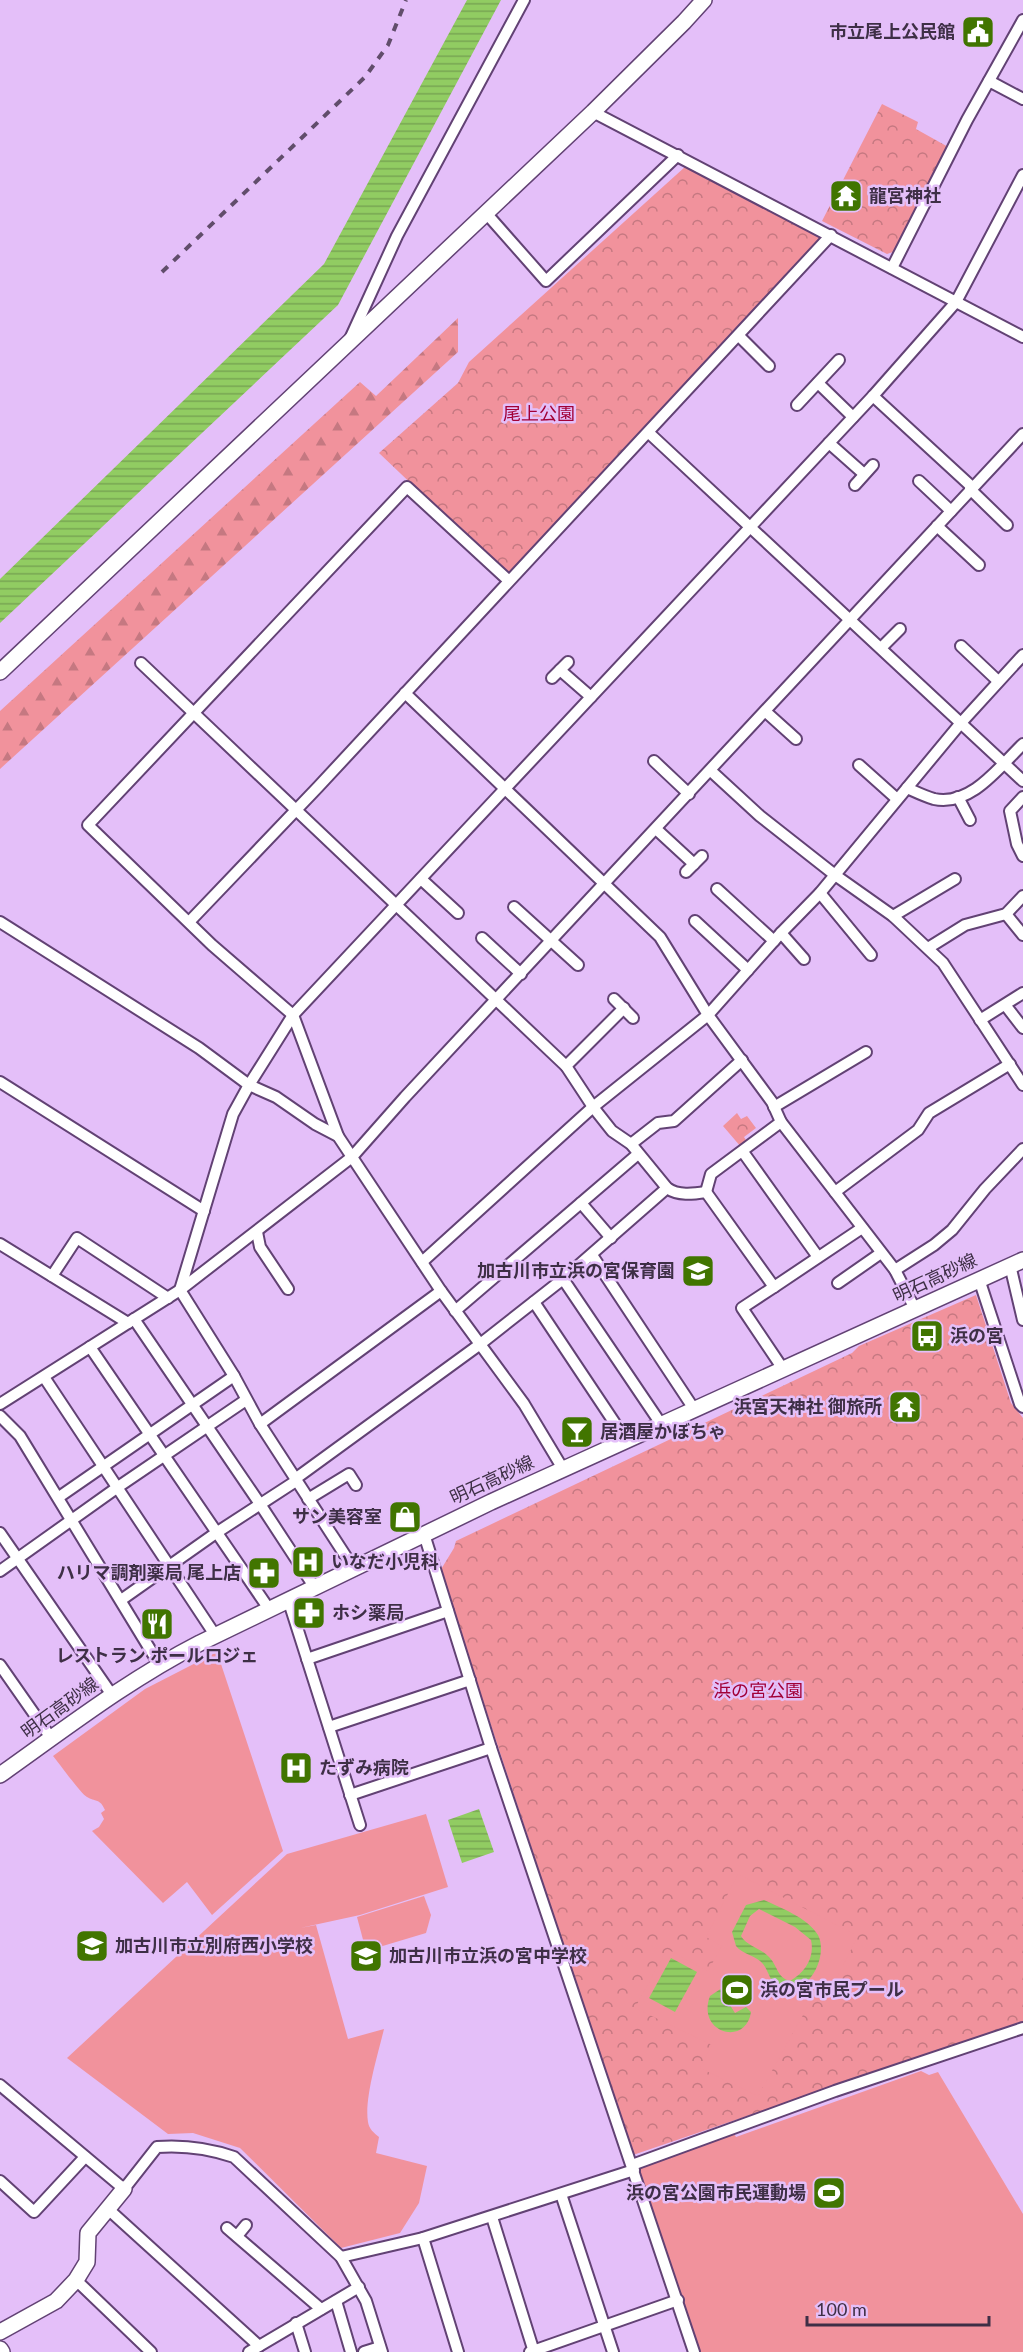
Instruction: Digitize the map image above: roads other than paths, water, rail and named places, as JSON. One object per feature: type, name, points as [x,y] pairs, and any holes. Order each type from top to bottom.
[{"type":"street","points":[[349,341],[396,236],[524,0]]},
{"type":"street","points":[[0,672],[593,112],[704,0]]},
{"type":"street","points":[[892,268],[1023,20]]},
{"type":"street","points":[[989,81],[1023,99]]},
{"type":"street","points":[[593,112],[1023,337]]},
{"type":"street","points":[[486,213],[546,281],[678,155]]},
{"type":"street","points":[[354,1569],[260,1424],[234,1376],[180,1290],[233,1114],[293,1015],[873,396],[957,302],[1023,175]]},
{"type":"street","points":[[190,921],[296,810],[508,580],[649,433],[831,235]]},
{"type":"street","points":[[739,336],[769,366]]},
{"type":"street","points":[[797,405],[839,360]]},
{"type":"street","points":[[818,383],[853,417]]},
{"type":"street","points":[[873,396],[1007,525]]},
{"type":"street","points":[[649,433],[749,529],[1023,781]]},
{"type":"street","points":[[0,1404],[180,1290],[352,1157],[497,998],[1023,434]]},
{"type":"street","points":[[829,443],[864,474]]},
{"type":"street","points":[[855,484],[873,465]]},
{"type":"street","points":[[919,481],[951,511]]},
{"type":"street","points":[[508,580],[407,487],[88,825],[219,951],[293,1015],[338,1136],[441,1291],[524,1404],[563,1469]]},
{"type":"street","points":[[937,526],[979,565]]},
{"type":"street","points":[[881,648],[900,629]]},
{"type":"street","points":[[961,646],[998,681]]},
{"type":"street","points":[[422,1262],[593,1107],[706,1012],[836,875],[895,798],[907,788],[960,724],[1023,655]]},
{"type":"street","points":[[141,663],[497,998],[566,1066],[612,1131],[631,1144],[667,1188],[673,1193],[706,1192]]},
{"type":"street","points":[[552,678],[564,666],[591,697]]},
{"type":"street","points":[[405,693],[660,937],[706,1012],[742,1060],[774,1107],[781,1122],[894,1270],[915,1309]]},
{"type":"street","points":[[766,712],[796,740]]},
{"type":"street","points":[[907,788],[936,799],[958,797],[973,791],[1023,744]]},
{"type":"street","points":[[654,761],[689,794]]},
{"type":"street","points":[[859,765],[895,798]]},
{"type":"street","points":[[711,771],[760,816],[893,916],[943,963],[1023,1085]]},
{"type":"street","points":[[958,797],[970,820]]},
{"type":"street","points":[[1023,797],[1010,811],[1017,844],[1023,856]]},
{"type":"street","points":[[656,829],[694,864]]},
{"type":"street","points":[[421,879],[458,913]]},
{"type":"street","points":[[893,916],[955,879]]},
{"type":"street","points":[[717,888],[774,938],[804,959]]},
{"type":"street","points":[[820,893],[871,955]]},
{"type":"street","points":[[928,948],[965,925],[1006,914],[1023,896]]},
{"type":"street","points":[[514,907],[578,965]]},
{"type":"street","points":[[1006,914],[1023,935]]},
{"type":"street","points":[[695,921],[746,968]]},
{"type":"street","points":[[0,922],[199,1048],[249,1085],[276,1097],[315,1125],[338,1136]]},
{"type":"street","points":[[482,938],[521,974]]},
{"type":"street","points":[[862,945],[872,938]]},
{"type":"street","points":[[980,1020],[1006,1006],[1023,993]]},
{"type":"street","points":[[614,999],[633,1018]]},
{"type":"street","points":[[1006,1006],[1023,1028]]},
{"type":"street","points":[[566,1066],[624,1008]]},
{"type":"street","points":[[774,1107],[866,1052]]},
{"type":"street","points":[[631,1144],[658,1123],[674,1121],[742,1060]]},
{"type":"street","points":[[835,1192],[918,1130],[929,1113],[1011,1064]]},
{"type":"street","points":[[0,1082],[204,1211]]},
{"type":"street","points":[[706,1192],[711,1174],[781,1122]]},
{"type":"street","points":[[894,1270],[934,1245],[952,1230],[985,1189],[1023,1149]]},
{"type":"street","points":[[743,1152],[818,1257]]},
{"type":"street","points":[[455,1311],[638,1154]]},
{"type":"street","points":[[121,1600],[296,1480],[479,1345],[592,1255],[667,1188]]},
{"type":"street","points":[[706,1192],[774,1287]]},
{"type":"street","points":[[581,1203],[611,1238]]},
{"type":"street","points":[[783,1369],[742,1308],[862,1228]]},
{"type":"street","points":[[257,1232],[260,1247],[288,1282]]},
{"type":"street","points":[[52,1276],[77,1238],[168,1298]]},
{"type":"street","points":[[0,1244],[131,1321],[192,1405],[315,1587]]},
{"type":"street","points":[[838,1283],[881,1253]]},
{"type":"street","points":[[592,1255],[694,1409]]},
{"type":"street","points":[[1016,1262],[1023,1320]]},
{"type":"street","name":"明石高砂線","points":[[0,1775],[159,1664],[215,1635],[563,1469],[1016,1262]]},
{"type":"street","points":[[563,1279],[661,1424]]},
{"type":"street","points":[[979,1279],[1020,1404],[1023,1407]]},
{"type":"street","points":[[260,1424],[441,1291]]},
{"type":"street","points":[[534,1302],[626,1440]]},
{"type":"street","points":[[90,1347],[269,1609]]},
{"type":"street","points":[[59,1497],[234,1376]]},
{"type":"street","points":[[44,1377],[215,1635]]},
{"type":"street","points":[[0,1572],[118,1487],[246,1400]]},
{"type":"street","points":[[0,1416],[20,1436],[159,1664]]},
{"type":"street","points":[[308,1499],[349,1474],[357,1485]]},
{"type":"street","points":[[0,1533],[112,1695]]},
{"type":"street","points":[[424,1534],[491,1748],[694,2352]]},
{"type":"street","points":[[288,1599],[360,1825]]},
{"type":"street","points":[[307,1659],[448,1611]]},
{"type":"street","points":[[0,1665],[51,1738]]},
{"type":"street","points":[[329,1726],[470,1680]]},
{"type":"street","points":[[350,1795],[491,1748]]},
{"type":"street","points":[[341,2257],[423,2238],[561,2194],[835,2091],[1023,2028]]},
{"type":"street","points":[[0,2085],[124,2189]]},
{"type":"street","points":[[0,2332],[56,2301],[76,2280],[87,2262],[88,2233],[157,2148],[179,2146],[215,2150],[234,2157],[341,2257],[366,2301],[381,2350],[364,2352]]},
{"type":"street","points":[[0,2181],[34,2212],[85,2157]]},
{"type":"street","points":[[561,2194],[613,2352]]},
{"type":"street","points":[[108,2209],[254,2349],[359,2287]]},
{"type":"street","points":[[492,2217],[533,2352],[678,2300]]},
{"type":"street","points":[[237,2236],[246,2224]]},
{"type":"street","points":[[227,2228],[321,2309]]},
{"type":"street","points":[[423,2238],[458,2352]]},
{"type":"street","points":[[76,2280],[152,2352]]},
{"type":"street","points":[[336,2301],[351,2352]]},
{"type":"street","points":[[296,2323],[305,2352]]},
{"type":"railway","points":[[162,272],[365,77],[388,45],[406,0]]},
{"type":"place","name":"市立尾上公民館","points":[[978,32]]},
{"type":"place","name":"龍宮神社","points":[[846,196]]},
{"type":"place","name":"加古川市立浜の宮保育園","points":[[698,1271]]},
{"type":"place","name":"浜の宮","points":[[927,1336]]},
{"type":"place","name":"浜宮天神社 御旅所","points":[[905,1407]]},
{"type":"place","name":"居酒屋かぼちゃ","points":[[577,1432]]},
{"type":"place","name":"サン美容室","points":[[405,1517]]},
{"type":"place","name":"いなだ小児科","points":[[308,1562]]},
{"type":"place","name":"ハリマ調剤薬局 尾上店","points":[[264,1573]]},
{"type":"place","name":"ホシ薬局","points":[[309,1613]]},
{"type":"place","name":"レストラン ポールロジェ","points":[[157,1624]]},
{"type":"place","name":"たずみ病院","points":[[296,1768]]},
{"type":"place","name":"加古川市立別府西小学校","points":[[92,1946]]},
{"type":"place","name":"加古川市立浜の宮中学校","points":[[366,1956]]},
{"type":"place","name":"浜の宮市民プール","points":[[737,1990]]},
{"type":"place","name":"浜の宮公園市民運動場","points":[[829,2193]]},
{"type":"park label","name":"尾上公園","points":[[539,414]]},
{"type":"park label","name":"浜の宮公園","points":[[758,1691]]}]
